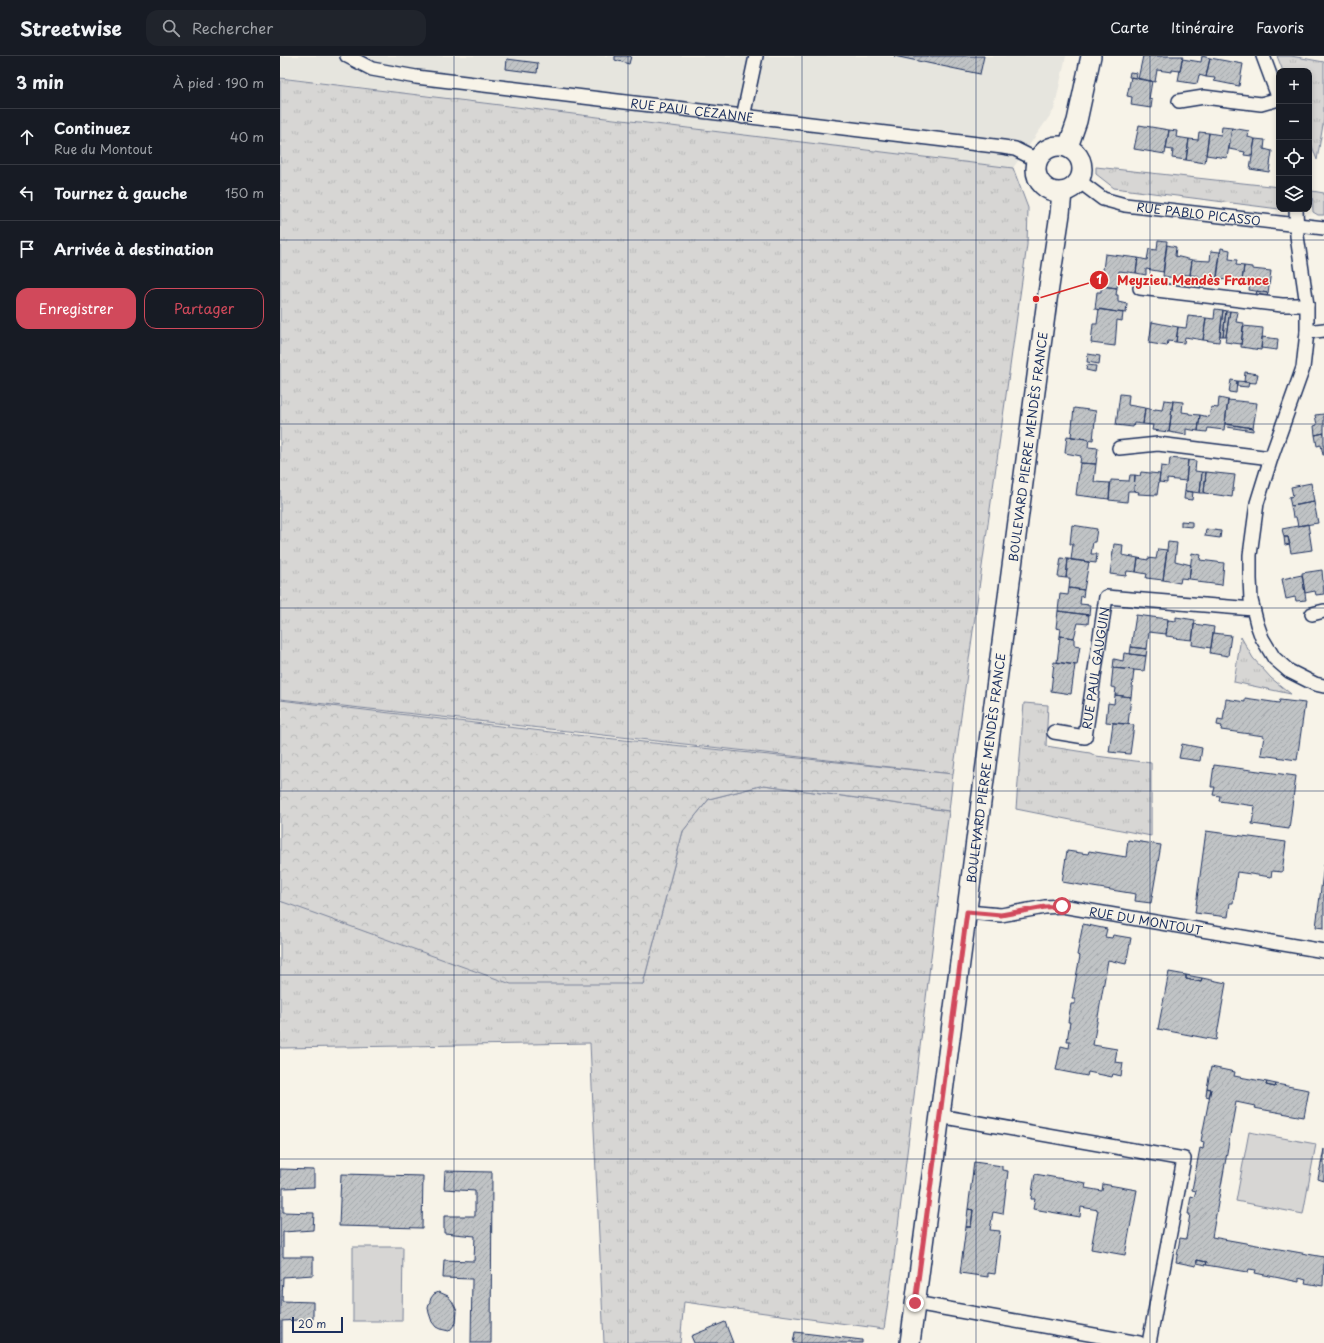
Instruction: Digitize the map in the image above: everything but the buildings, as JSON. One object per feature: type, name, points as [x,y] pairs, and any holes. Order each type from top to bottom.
[{"type":"street","name":"RUE PAUL CÉZANNE","points":[[347,56],[372,69],[416,77],[1003,147],[1015,149],[1037,160]]},
{"type":"street","points":[[743,117],[756,56]]},
{"type":"street","points":[[1068,147],[1078,121],[1091,56]]},
{"type":"street","points":[[1263,56],[1276,91]]},
{"type":"street","points":[[1179,101],[1204,97],[1261,104],[1276,100]]},
{"type":"street","points":[[1061,145],[1068,147],[1075,151],[1080,158],[1082,174],[1074,187],[1062,192],[1054,192],[1040,183],[1036,176],[1037,160],[1047,149],[1054,146],[1061,145]]},
{"type":"street","name":"RUE PABLO PICASSO","points":[[1079,181],[1103,199],[1125,206],[1324,228]]},
{"type":"street","name":"BOULEVARD PIERRE MENDÈS FRANCE","points":[[910,1343],[1062,192]]},
{"type":"street","points":[[1296,212],[1296,226],[1307,305],[1307,332],[1303,368],[1271,458],[1257,503],[1252,533],[1250,579],[1253,609],[1262,638],[1274,658],[1289,671],[1315,684],[1324,686]]},
{"type":"street","points":[[1140,288],[1282,305],[1307,305]]},
{"type":"street","points":[[1307,332],[1324,330]]},
{"type":"street","points":[[1119,448],[1158,444],[1271,458]]},
{"type":"street","name":"RUE PAUL GAUGUIN","points":[[1054,732],[1085,737],[1106,597],[1253,609]]},
{"type":"street","name":"RUE DU MONTOUT","points":[[967,912],[1001,915],[1045,907],[1062,906],[1324,951]]},
{"type":"street","points":[[939,1116],[1184,1159],[1149,1343]]},
{"type":"street","points":[[915,1303],[1139,1343]]},
{"type":"shaded area","points":[[280,56],[1066,56],[1054,110],[1013,168],[280,77]]},
{"type":"green space","points":[[1277,56],[1291,56],[1324,62],[1324,119],[1317,160],[1312,146],[1312,68],[1282,68]]},
{"type":"green space","points":[[280,78],[1013,168],[1028,208],[1027,245],[953,774],[280,699]]},
{"type":"green space","points":[[1096,167],[1276,187],[1276,209],[1114,188],[1096,174]]},
{"type":"green space","points":[[1312,191],[1324,193],[1324,215],[1318,215],[1313,212]]},
{"type":"green space","points":[[1241,637],[1253,658],[1271,678],[1291,694],[1234,682]]},
{"type":"green space","points":[[280,700],[576,735],[953,774],[949,811],[764,785],[709,799],[683,831],[643,984],[511,984],[280,901]]},
{"type":"green space","points":[[1024,703],[1048,705],[1046,746],[1090,753],[1096,756],[1151,763],[1151,836],[1016,809]]},
{"type":"green space","points":[[764,785],[949,811],[893,1267],[884,1329],[684,1302],[680,1343],[604,1343],[590,1043],[280,1048],[280,901],[643,984],[683,831],[709,799]]},
{"type":"green space","points":[[1249,1132],[1316,1144],[1303,1214],[1236,1201]]},
{"type":"green space","points":[[353,1247],[403,1247],[402,1321],[353,1321]]},
{"type":"place","name":"Meyzieu Mendès France","points":[[1036,299]]},
{"type":"route","points":[[915,1303],[967,912],[1001,915],[1045,907],[1062,906]]}]
